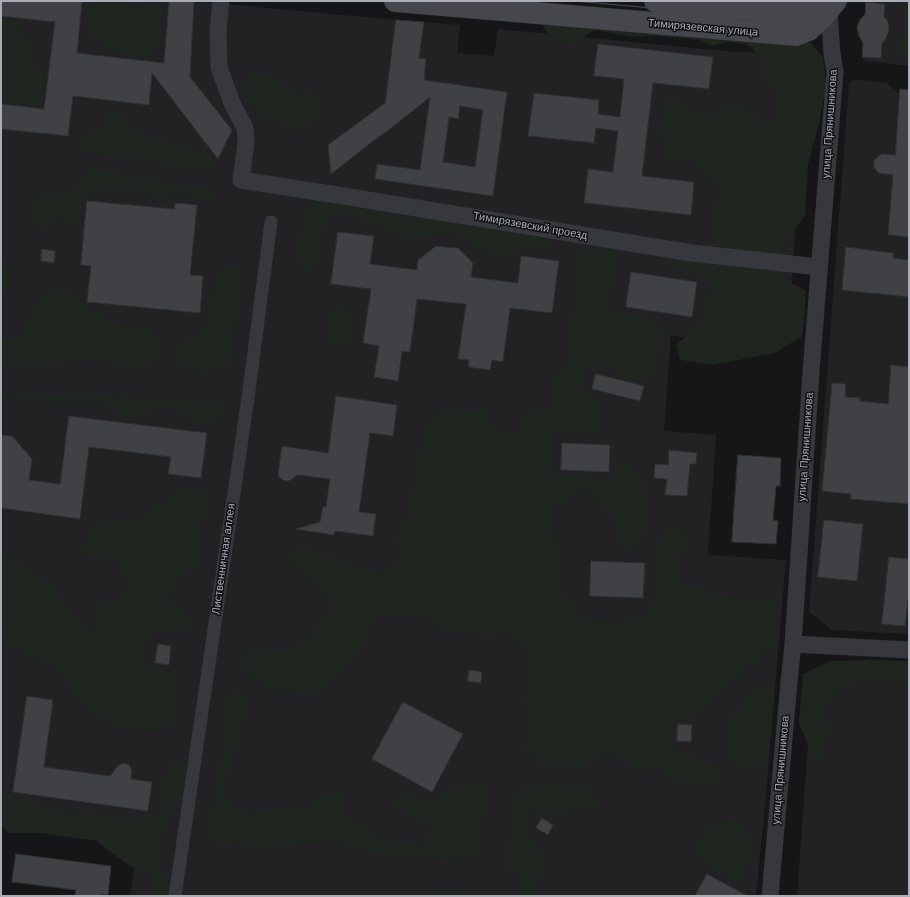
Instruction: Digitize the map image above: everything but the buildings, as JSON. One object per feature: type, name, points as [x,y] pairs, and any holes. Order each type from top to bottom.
[{"type":"main road","name":"Тимирязевская улица","points":[[395,1],[796,35],[809,30],[821,20],[832,6]]},
{"type":"main road","name":"Тимирязевская улица","points":[[656,1],[793,13],[832,6]]},
{"type":"street","name":"Тимирязевский проезд","points":[[221,1],[218,31],[219,68],[232,103],[244,128],[246,142],[241,180],[692,253],[819,267]]},
{"type":"street","name":"улица Прянишникова","points":[[770,896],[793,644],[806,435],[835,72],[832,54],[832,6]]},
{"type":"street","name":"Лиственничная аллея","points":[[175,896],[248,398],[271,222]]},
{"type":"street","points":[[793,644],[909,650]]},
{"type":"shaded area","points":[[1,1],[194,1],[460,25],[457,53],[494,56],[498,29],[725,51],[780,54],[805,81],[791,296],[790,344],[671,336],[664,431],[716,435],[708,555],[786,560],[756,896],[130,896],[138,838],[1,819]],"holes":[[[598,44],[713,57],[709,89],[653,83],[642,176],[694,182],[691,215],[584,203],[588,170],[613,172],[618,131],[596,128],[594,143],[529,136],[534,93],[599,100],[598,114],[620,117],[624,79],[594,76]]]},
{"type":"shaded area","points":[[104,1],[133,6],[163,6],[161,37],[150,57],[125,54],[102,46],[86,28],[92,8]]},
{"type":"shaded area","points":[[866,1],[909,1],[909,66],[864,61],[862,57],[863,41],[859,36],[857,27],[860,20],[865,15]]},
{"type":"shaded area","points":[[892,1],[909,1],[909,59],[904,59],[898,50],[904,26],[903,6]]},
{"type":"shaded area","points":[[1,19],[9,19],[21,27],[30,44],[31,61],[43,74],[44,82],[42,99],[38,104],[7,102],[1,97],[1,51],[3,47],[1,45]]},
{"type":"shaded area","points":[[537,19],[791,38],[811,43],[823,57],[826,87],[820,119],[808,165],[805,215],[781,251],[779,277],[805,290],[805,314],[802,336],[775,353],[711,365],[680,360],[676,345],[701,323],[711,286],[698,274],[666,265],[665,258],[682,259],[709,264],[721,249],[712,230],[718,187],[691,156],[672,161],[665,157],[658,130],[669,98],[677,101],[695,114],[717,113],[727,105],[744,104],[763,125],[776,119],[777,93],[760,71],[765,61],[747,44],[726,42],[712,46],[700,40],[656,36],[634,37],[595,30],[574,43],[551,40]]},
{"type":"shaded area","points":[[251,73],[280,81],[296,93],[314,92],[321,114],[309,125],[295,132],[276,118],[263,119],[242,91],[244,81]]},
{"type":"shaded area","points":[[854,79],[887,83],[900,95],[909,96],[909,634],[832,630],[809,612],[849,84]]},
{"type":"shaded area","points":[[108,111],[121,111],[129,129],[158,140],[206,153],[217,164],[208,167],[188,168],[143,159],[90,152],[80,147],[83,135],[105,127]]},
{"type":"shaded area","points":[[89,168],[212,190],[214,197],[208,199],[182,194],[154,197],[130,187],[96,190],[83,199],[75,228],[61,218],[42,228],[30,216],[34,195],[73,193]]},
{"type":"shaded area","points":[[319,200],[352,203],[397,217],[436,216],[549,238],[552,247],[526,247],[507,256],[492,254],[481,249],[465,237],[438,233],[408,239],[377,223],[334,212],[321,231],[318,262],[304,275],[297,255],[304,211]]},
{"type":"shaded area","points":[[597,245],[615,252],[619,261],[607,309],[643,317],[660,323],[664,334],[647,381],[630,378],[603,363],[587,368],[578,391],[600,403],[602,430],[582,434],[556,428],[551,446],[554,475],[608,480],[622,461],[638,471],[646,492],[648,521],[639,546],[631,552],[622,549],[613,515],[582,488],[553,507],[555,541],[564,595],[583,619],[619,624],[650,612],[658,579],[656,546],[670,524],[686,530],[688,541],[677,556],[683,585],[730,598],[777,599],[772,645],[694,717],[673,720],[670,735],[675,747],[700,762],[714,764],[720,775],[713,785],[672,781],[655,762],[646,772],[632,769],[626,758],[611,751],[580,767],[538,763],[523,747],[533,734],[524,704],[529,665],[523,645],[505,630],[487,636],[438,627],[423,613],[377,614],[354,658],[317,695],[287,689],[265,689],[242,666],[253,641],[269,653],[304,643],[334,605],[317,586],[286,558],[301,544],[381,575],[400,557],[395,537],[409,510],[425,429],[443,411],[484,410],[492,424],[505,434],[519,432],[524,414],[551,408],[551,384],[572,357],[566,329],[576,305],[577,254]]},
{"type":"shaded area","points":[[1,257],[9,271],[9,282],[1,296]]},
{"type":"shaded area","points":[[228,267],[236,268],[243,273],[229,363],[204,373],[181,366],[177,354],[180,344],[194,338],[208,323],[215,278]]},
{"type":"shaded area","points":[[51,290],[71,292],[87,307],[112,323],[143,329],[156,336],[160,347],[149,366],[126,367],[96,356],[57,363],[12,366],[1,365],[1,341],[20,336],[36,303]]},
{"type":"shaded area","points":[[343,304],[351,311],[354,324],[350,342],[339,347],[330,341],[329,324],[333,308]]},
{"type":"shaded area","points":[[1,392],[207,401],[223,405],[221,417],[208,427],[162,403],[143,416],[122,418],[106,400],[58,402],[1,396]]},
{"type":"shaded area","points":[[187,486],[211,494],[209,514],[197,519],[203,554],[197,566],[185,572],[172,584],[170,601],[192,617],[190,628],[181,632],[154,629],[148,639],[145,666],[171,672],[177,680],[176,722],[154,731],[116,725],[87,710],[56,667],[22,652],[1,635],[1,553],[16,560],[50,584],[88,632],[97,627],[98,601],[117,600],[129,586],[115,557],[81,553],[88,531],[108,520],[134,522]]},
{"type":"shaded area","points":[[830,661],[909,661],[909,683],[873,679],[852,683],[837,691],[824,709],[830,731],[816,764],[799,723],[803,674]]},
{"type":"shaded area","points":[[909,672],[909,896],[797,896],[811,700],[815,688]]},
{"type":"shaded area","points":[[761,684],[774,687],[774,704],[768,737],[768,762],[750,770],[739,767],[729,753],[725,733],[729,722],[746,698]]},
{"type":"shaded area","points":[[240,691],[249,706],[223,794],[247,815],[293,806],[307,807],[326,794],[343,793],[343,816],[379,834],[388,843],[424,845],[433,830],[425,819],[410,817],[393,802],[401,791],[431,804],[448,791],[473,781],[488,788],[488,804],[481,826],[480,846],[476,856],[453,860],[429,856],[389,856],[333,841],[280,844],[259,849],[233,841],[217,846],[209,825],[216,778],[222,759],[222,716],[227,693]]},
{"type":"shaded area","points":[[170,764],[187,766],[183,788],[160,837],[159,863],[165,879],[166,896],[152,896],[155,889],[149,876],[127,864],[97,841],[42,833],[8,833],[1,825],[1,797],[5,794],[48,809],[68,814],[91,813],[111,818],[126,819],[146,818],[164,812],[159,772],[169,777]]},
{"type":"shaded area","points":[[554,784],[591,787],[598,805],[575,811],[532,811],[525,832],[539,848],[539,878],[533,896],[517,896],[521,880],[506,865],[511,806],[523,787]]},
{"type":"shaded area","points":[[738,820],[750,842],[745,879],[731,879],[703,861],[695,846],[710,823]]},
{"type":"shaded area","points":[[445,888],[466,896],[432,896],[433,891]]},
{"type":"shaded area","points":[[484,891],[485,896],[466,896]]},
{"type":"tram line","points":[[491,1],[770,26],[800,25],[815,22],[832,12],[841,1]]},
{"type":"tram line","points":[[575,1],[788,20],[804,18],[819,13],[832,1]]}]
